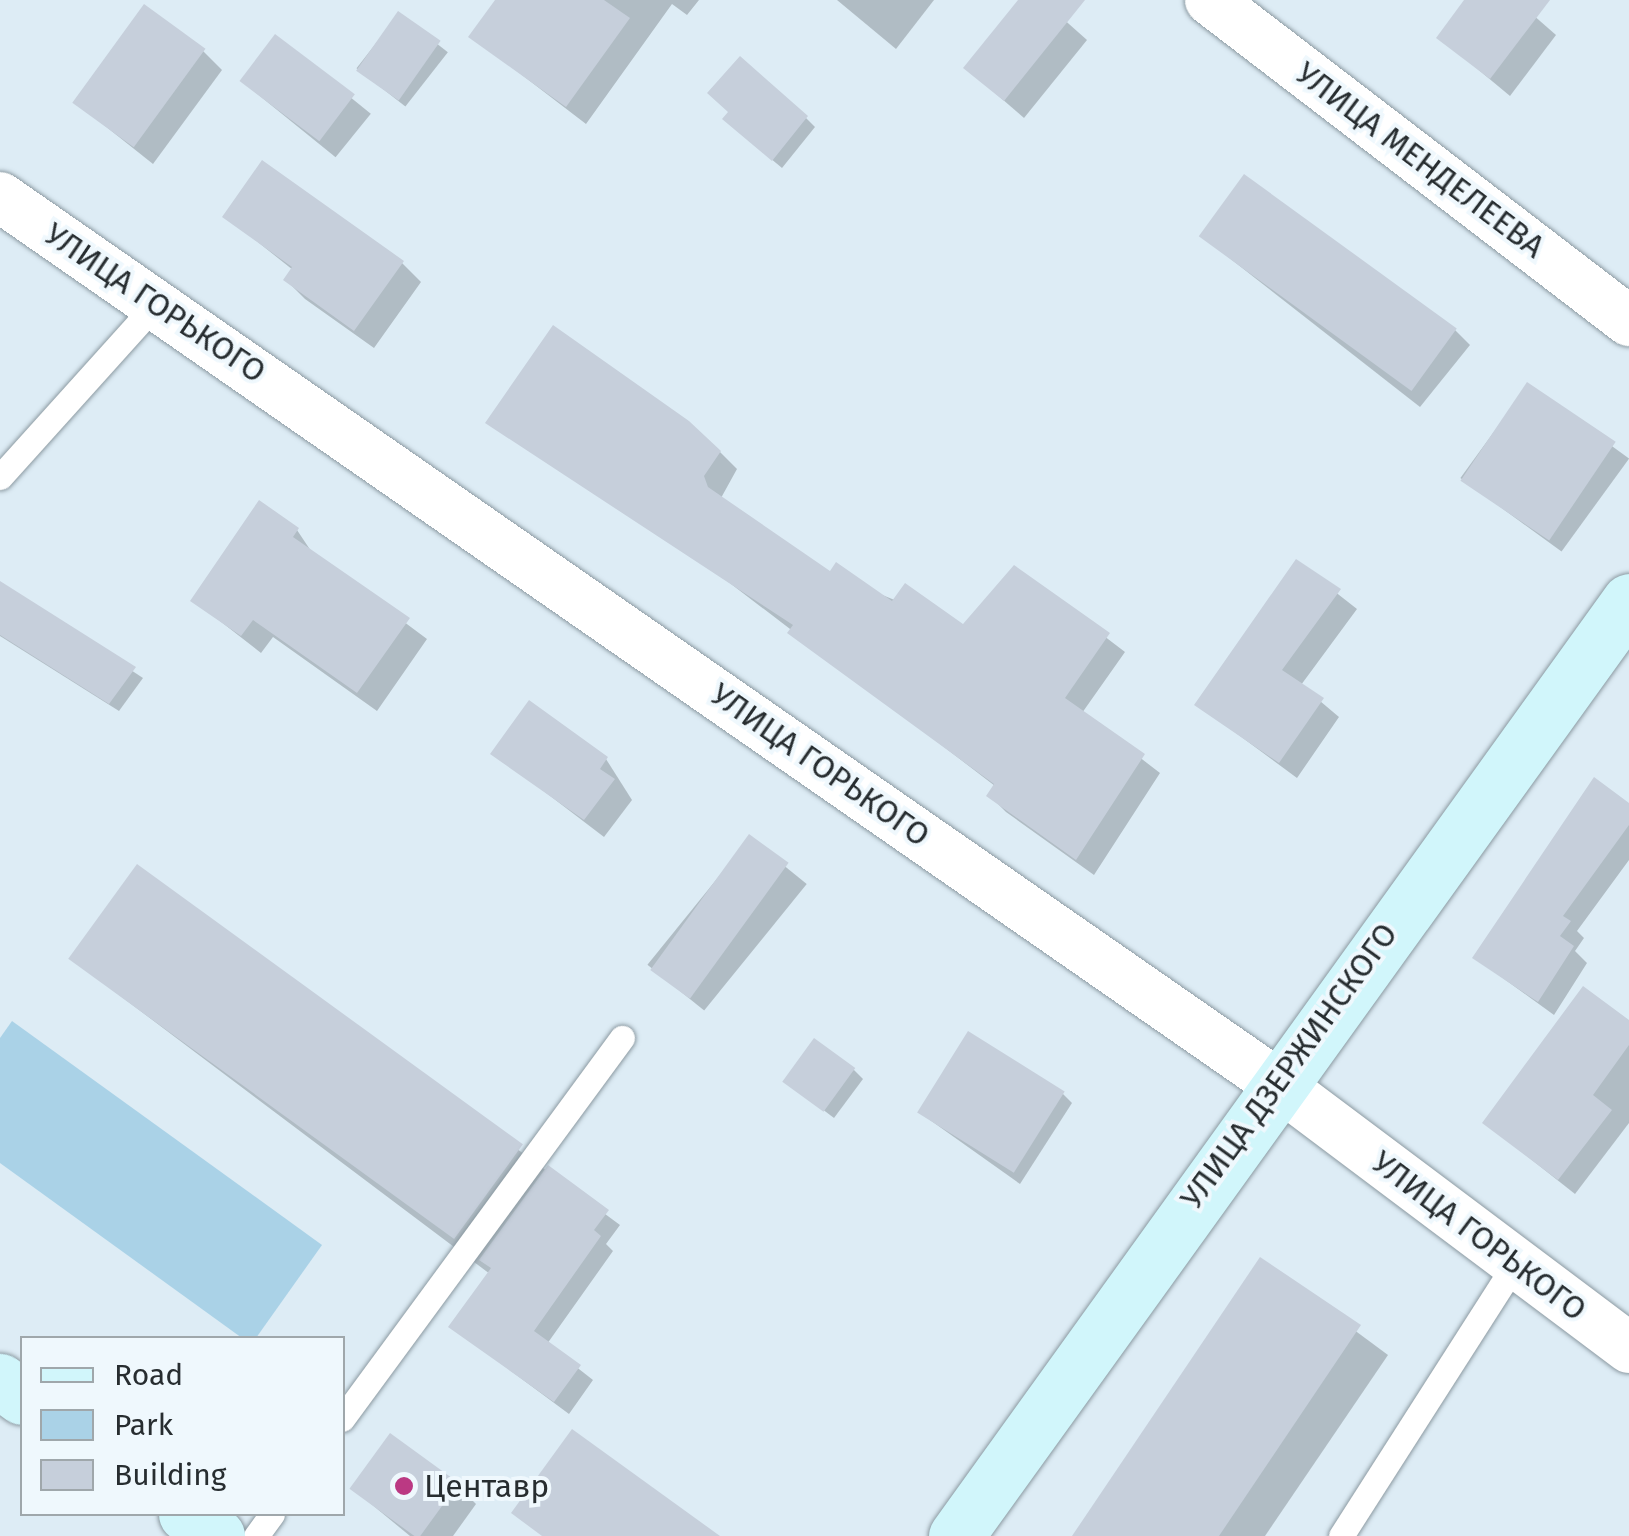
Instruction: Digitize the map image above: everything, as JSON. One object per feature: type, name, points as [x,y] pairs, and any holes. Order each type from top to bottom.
[{"type":"main road","name":"УЛИЦА ДЗЕРЖИНСКОГО","points":[[956,1536],[1275,1082],[1629,601]]},
{"type":"main road","points":[[189,1516],[217,1536]]},
{"type":"street","name":"УЛИЦА МЕНДЕЛЕЕВА","points":[[1210,0],[1629,321]]},
{"type":"street","name":"УЛИЦА ГОРЬКОГО","points":[[0,197],[1275,1082],[1514,1266],[1629,1348]]},
{"type":"lane","points":[[0,478],[156,304]]},
{"type":"lane","points":[[345,1414],[622,1038]]},
{"type":"lane","points":[[1341,1536],[1514,1266]]},
{"type":"green space","points":[[12,1021],[322,1245],[257,1336],[239,1336],[0,1163],[0,1038]]},
{"type":"building","points":[[495,0],[604,0],[630,18],[566,107],[468,37]]},
{"type":"building","points":[[1018,0],[1085,0],[1004,101],[963,68]]},
{"type":"building","points":[[1464,0],[1550,0],[1490,79],[1436,38]]},
{"type":"building","points":[[144,4],[205,49],[134,147],[72,103]]},
{"type":"building","points":[[398,11],[441,41],[399,101],[356,71]]},
{"type":"building","points":[[275,34],[355,94],[319,141],[239,81]]},
{"type":"building","points":[[740,56],[808,116],[772,161],[722,119],[728,112],[707,93]]},
{"type":"building","points":[[262,160],[404,261],[354,331],[283,280],[292,267],[222,217]]},
{"type":"building","points":[[1244,174],[1457,329],[1412,391],[1199,236]]},
{"type":"building","points":[[553,325],[689,421],[721,451],[704,476],[708,487],[830,571],[836,562],[892,601],[905,583],[963,624],[1014,565],[1110,633],[1065,698],[1145,754],[1076,860],[986,796],[994,784],[787,633],[793,625],[485,423]]},
{"type":"building","points":[[1527,382],[1616,442],[1549,540],[1460,481]]},
{"type":"building","points":[[259,500],[299,528],[293,537],[410,618],[357,693],[253,620],[241,636],[190,601]]},
{"type":"building","points":[[1296,559],[1341,589],[1282,670],[1324,698],[1279,763],[1194,705]]},
{"type":"building","points":[[0,581],[136,667],[109,704],[0,635]]},
{"type":"building","points":[[529,700],[608,757],[600,769],[615,779],[584,820],[490,754]]},
{"type":"building","points":[[1594,777],[1629,803],[1629,825],[1563,916],[1571,921],[1560,936],[1574,946],[1538,1002],[1472,958]]},
{"type":"building","points":[[749,834],[789,863],[690,999],[650,970]]},
{"type":"building","points":[[137,864],[523,1144],[454,1239],[68,959]]},
{"type":"building","points":[[1583,986],[1629,1020],[1629,1045],[1593,1095],[1612,1110],[1558,1180],[1482,1123]]},
{"type":"building","points":[[968,1031],[1065,1091],[1014,1173],[917,1112]]},
{"type":"building","points":[[814,1038],[855,1068],[824,1112],[782,1082]]},
{"type":"building","points":[[548,1165],[609,1210],[594,1230],[601,1236],[534,1331],[581,1365],[554,1402],[448,1327],[491,1268],[479,1260]]},
{"type":"building","points":[[1260,1257],[1361,1325],[1219,1536],[1072,1536]]},
{"type":"building","points":[[572,1429],[720,1536],[542,1536],[511,1513]]},
{"type":"building","name":"Центавр","points":[[390,1433],[459,1483],[420,1536],[414,1536],[349,1489]]},
{"type":"place","name":"Центавр","points":[[404,1486]]}]
